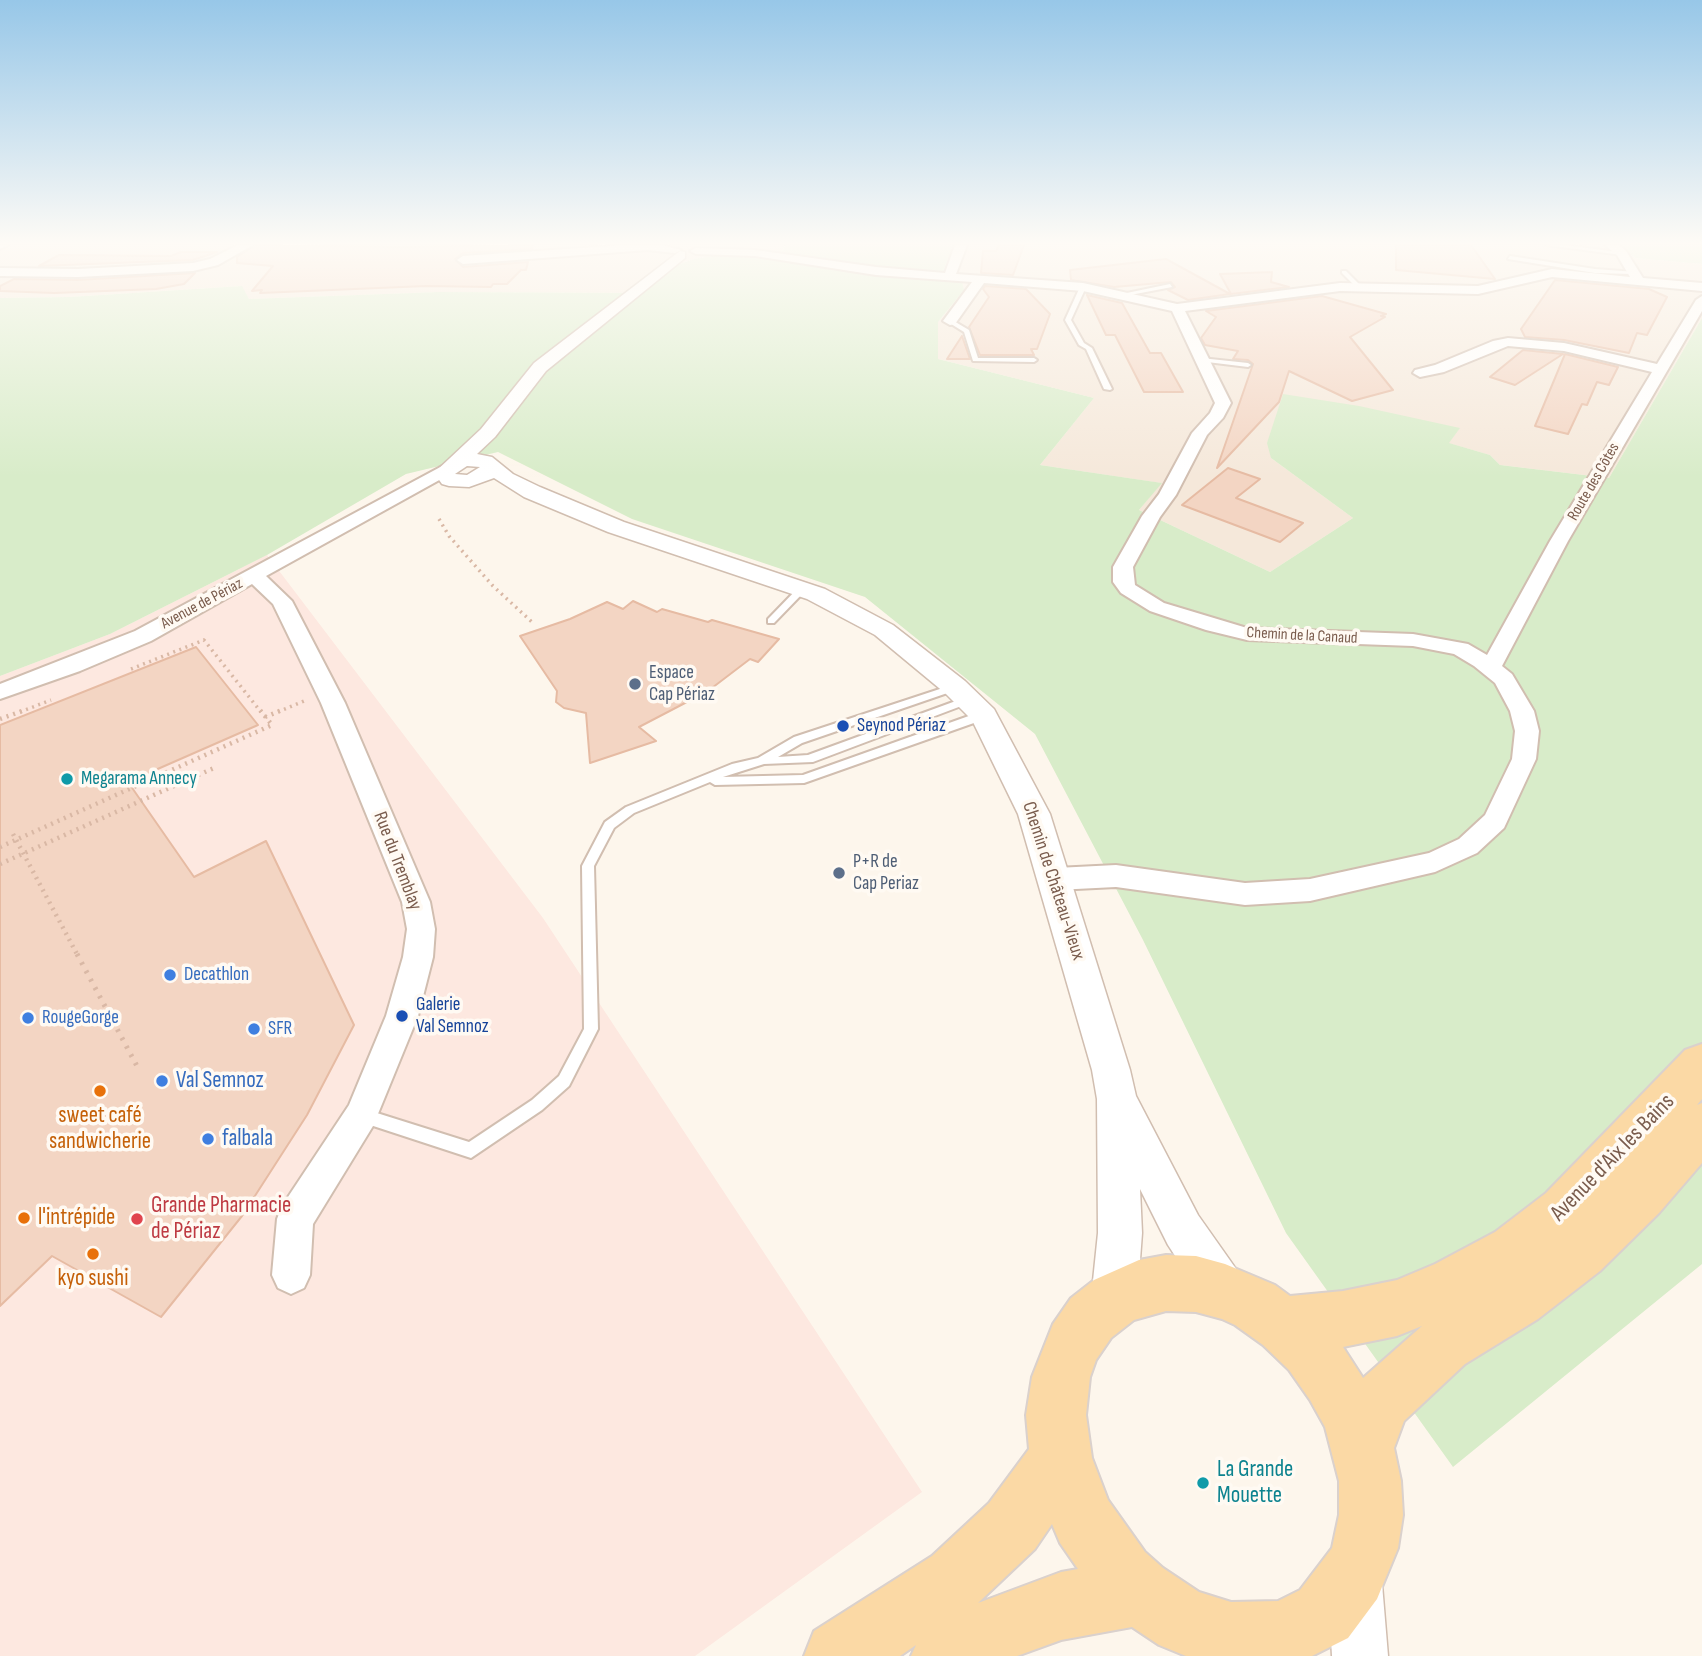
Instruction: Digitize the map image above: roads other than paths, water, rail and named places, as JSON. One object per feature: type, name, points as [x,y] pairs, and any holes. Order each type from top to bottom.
[{"type":"main road","name":"Avenue d'Aix les Bains","points":[[1283,1325],[1397,1308],[1454,1284],[1514,1251],[1564,1212],[1702,1065]]},
{"type":"main road","name":"Avenue d'Aix les Bains","points":[[1363,1448],[1382,1401],[1445,1344],[1518,1299],[1581,1252],[1641,1195],[1702,1126]]},
{"type":"main road","points":[[1167,1283],[1196,1284],[1225,1292],[1255,1306],[1283,1325],[1309,1350],[1331,1379],[1350,1413],[1363,1448],[1370,1481],[1371,1515],[1365,1548],[1354,1576],[1324,1614],[1281,1635],[1238,1646],[1183,1621],[1139,1592],[1122,1575],[1083,1520],[1060,1458],[1056,1415],[1061,1377],[1073,1344],[1091,1318],[1114,1300],[1139,1288],[1167,1283]]},
{"type":"main road","points":[[839,1656],[964,1570],[1012,1526],[1060,1458]]},
{"type":"main road","points":[[946,1656],[1006,1625],[1061,1606],[1139,1592]]},
{"type":"street","points":[[457,473],[510,401],[540,367],[593,322]]},
{"type":"street","name":"Chemin de la Canaud","points":[[1056,879],[1116,876],[1244,894],[1310,890],[1435,862],[1468,846],[1495,821],[1524,759],[1527,731],[1513,691],[1491,667],[1460,649],[1431,642],[1285,637],[1232,630],[1157,607],[1128,589],[1121,575],[1129,557],[1150,516],[1167,495],[1200,433],[1220,411],[1223,398],[1200,360],[1183,322]]},
{"type":"street","name":"Route des Côtes","points":[[1491,667],[1559,541],[1688,322]]},
{"type":"street","points":[[1420,373],[1439,369],[1508,342],[1564,347],[1660,369]]},
{"type":"street","points":[[457,473],[487,474],[488,433]]},
{"type":"street","name":"Chemin de Château-Vieux","points":[[488,463],[532,492]]},
{"type":"street","name":"Chemin de Château-Vieux","points":[[457,473],[532,492],[663,544],[802,589],[854,612],[884,630],[969,701],[1034,814],[1056,879],[1108,1058],[1117,1100],[1120,1233],[1114,1300]]},
{"type":"street","name":"Avenue de Périaz","points":[[0,692],[143,636],[396,497],[457,473]]},
{"type":"street","name":"Rue du Tremblay","points":[[254,576],[282,601],[327,692],[416,902],[421,929],[418,957],[402,1016],[361,1115],[295,1219],[291,1275]]},
{"type":"street","name":"Chemin de Château-Vieux","points":[[1117,1100],[1183,1230],[1225,1292]]},
{"type":"street","points":[[1354,1576],[1360,1656]]},
{"type":"lane","points":[[952,322],[967,331],[975,360],[1034,360]]},
{"type":"lane","points":[[1069,322],[1080,344],[1089,348],[1108,389]]},
{"type":"lane","points":[[1200,360],[1248,365]]},
{"type":"lane","points":[[771,621],[802,589]]},
{"type":"lane","points":[[361,1115],[471,1150],[537,1105],[564,1082],[591,1030],[588,866],[609,825],[630,810],[736,767],[761,761],[809,759],[969,701]]},
{"type":"lane","points":[[761,761],[798,740],[969,701]]},
{"type":"lane","points":[[704,782],[742,778],[804,779],[969,701]]},
{"type":"place","name":"Espace Cap Périaz","points":[[635,684]]},
{"type":"place","name":"Seynod Périaz","points":[[843,726]]},
{"type":"place","name":"Megarama Annecy","points":[[67,779]]},
{"type":"place","name":"P+R de Cap Periaz","points":[[839,873]]},
{"type":"place","name":"Decathlon","points":[[170,975]]},
{"type":"place","name":"Galerie Val Semnoz","points":[[402,1016]]},
{"type":"place","name":"RougeGorge","points":[[28,1018]]},
{"type":"place","name":"SFR","points":[[254,1029]]},
{"type":"place","name":"Val Semnoz","points":[[162,1081]]},
{"type":"place","name":"sweet café sandwicherie","points":[[100,1091]]},
{"type":"place","name":"falbala","points":[[208,1139]]},
{"type":"place","name":"l'intrépide","points":[[24,1218]]},
{"type":"place","name":"Grande Pharmacie de Périaz","points":[[137,1219]]},
{"type":"place","name":"kyo sushi","points":[[93,1254]]},
{"type":"place","name":"La Grande Mouette","points":[[1203,1483]]}]
